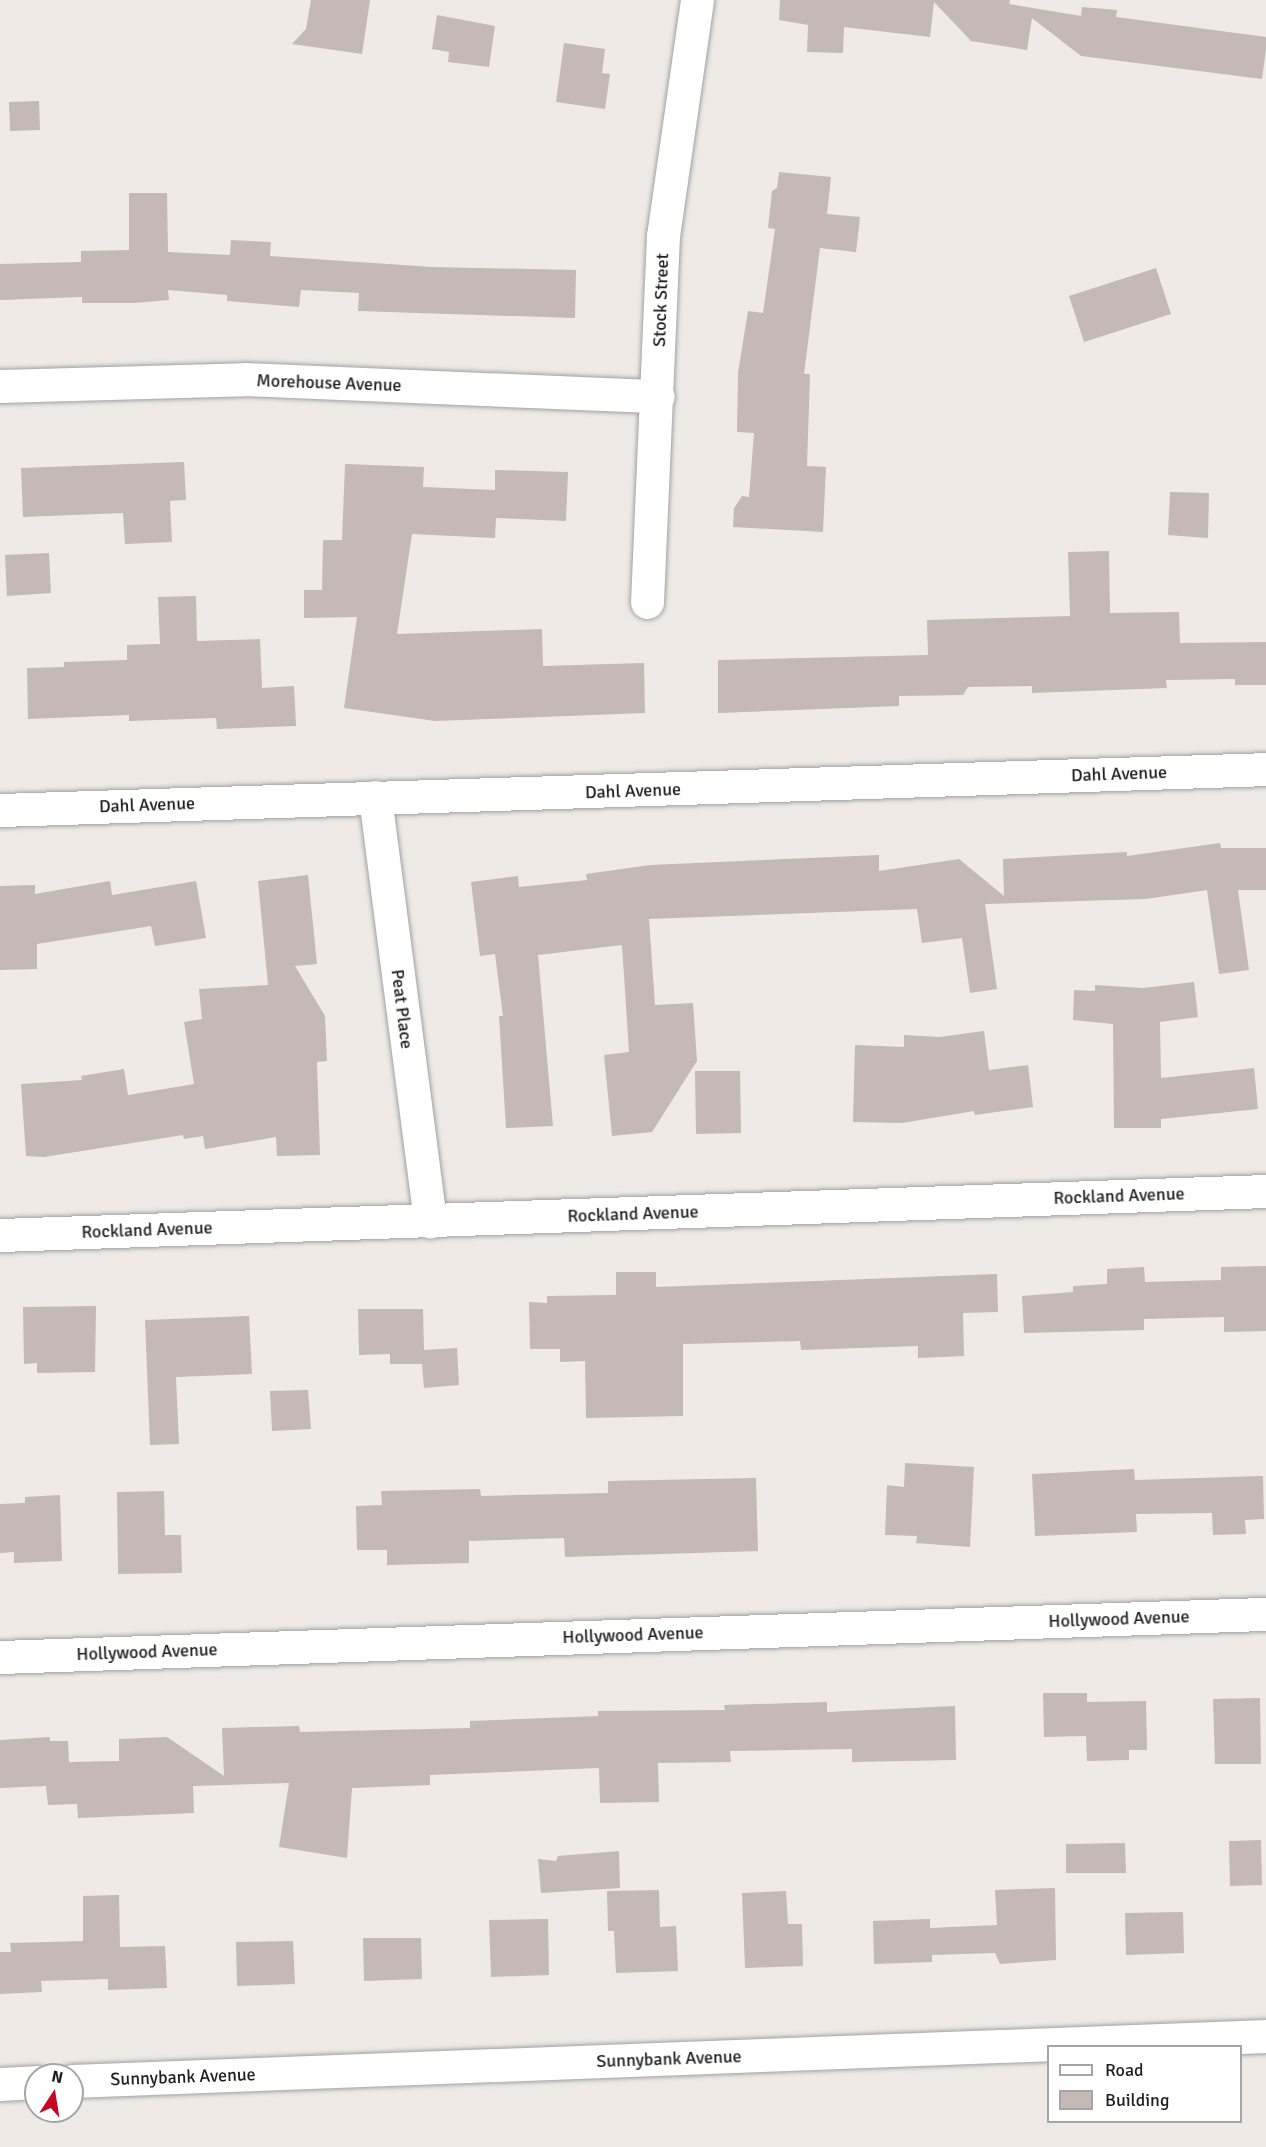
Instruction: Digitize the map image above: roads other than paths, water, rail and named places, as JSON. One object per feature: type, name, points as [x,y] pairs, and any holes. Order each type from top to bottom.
[{"type":"street","name":"Stock Street","points":[[647,602],[658,396],[663,236],[697,0]]},
{"type":"street","name":"Morehouse Avenue","points":[[0,386],[245,379],[658,396]]},
{"type":"street","name":"Dahl Avenue","points":[[0,810],[1266,769]]},
{"type":"street","name":"Peat Place","points":[[375,797],[430,1221]]},
{"type":"street","name":"Rockland Avenue","points":[[0,1235],[1266,1191]]},
{"type":"street","name":"Hollywood Avenue","points":[[0,1657],[1266,1614]]},
{"type":"street","name":"Sunnybank Avenue","points":[[84,2081],[1266,2036]]},
{"type":"street","points":[[0,2084],[24,2083]]}]
